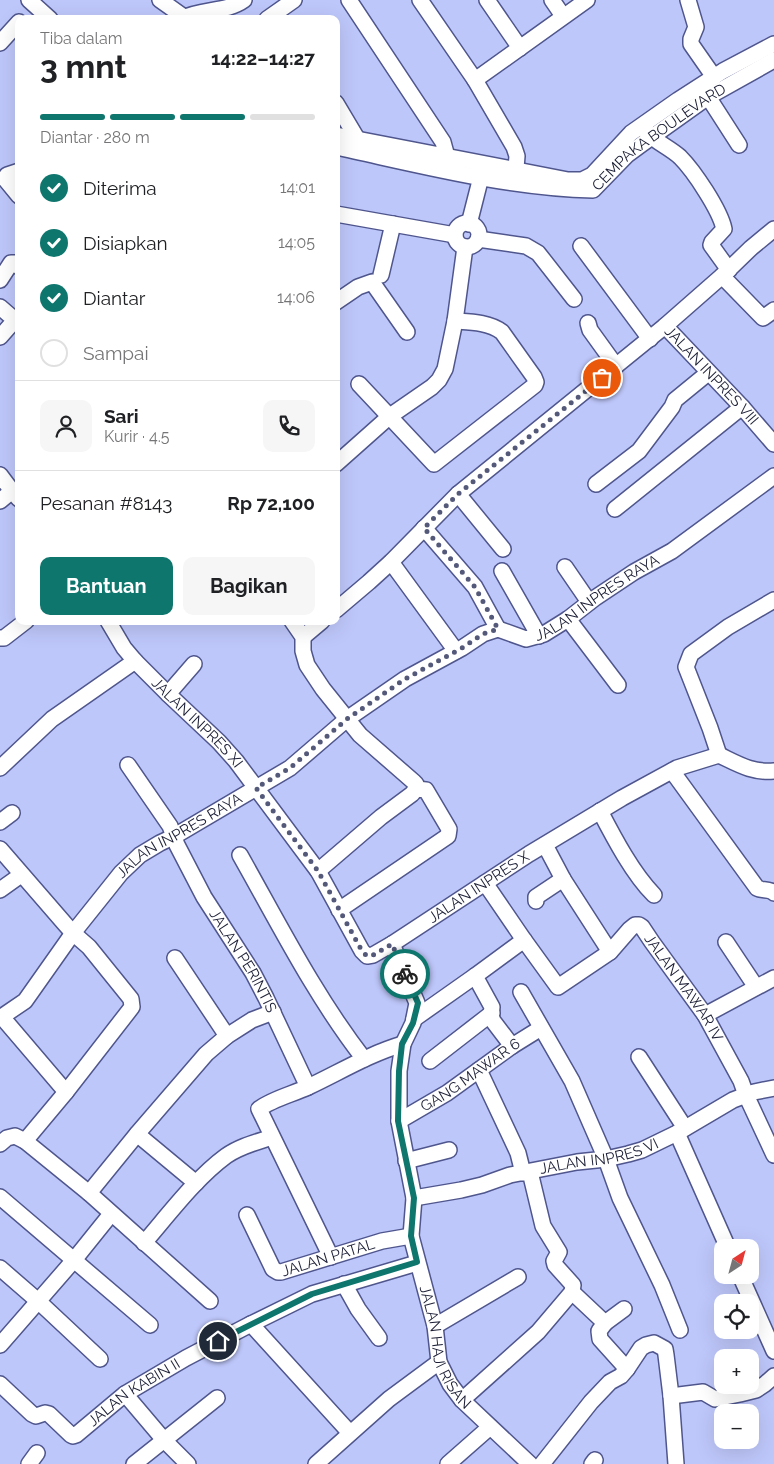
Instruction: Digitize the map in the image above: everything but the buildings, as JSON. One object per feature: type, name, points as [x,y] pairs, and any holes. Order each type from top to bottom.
[{"type":"street","points":[[160,0],[179,15]]},
{"type":"street","points":[[191,15],[201,11],[231,7],[244,0]]},
{"type":"street","points":[[277,15],[294,0]]},
{"type":"street","points":[[349,0],[443,142],[449,164]]},
{"type":"street","points":[[420,0],[475,80],[514,147],[517,156],[515,176]]},
{"type":"street","points":[[487,0],[520,48]]},
{"type":"street","points":[[552,0],[563,16]]},
{"type":"street","points":[[475,80],[587,0]]},
{"type":"street","points":[[688,0],[696,27],[691,44],[714,77]]},
{"type":"street","points":[[25,15],[34,2],[46,15]]},
{"type":"street","points":[[0,43],[15,26]]},
{"type":"street","points":[[340,147],[362,147],[515,176],[582,180],[592,175],[631,133],[647,131],[704,91],[714,77],[774,44]]},
{"type":"street","name":"CEMPAKA BOULEVARD","points":[[704,91],[774,60]]},
{"type":"street","points":[[704,91],[739,145]]},
{"type":"street","points":[[340,110],[362,147]]},
{"type":"street","points":[[647,131],[679,157],[706,190],[720,215],[724,229],[712,242],[712,245],[726,273],[763,318],[774,310]]},
{"type":"street","points":[[340,137],[362,147]]},
{"type":"street","points":[[469,224],[483,171]]},
{"type":"street","points":[[15,172],[7,175],[5,179],[15,191]]},
{"type":"street","points":[[340,215],[455,235]]},
{"type":"street","points":[[381,275],[393,224]]},
{"type":"street","points":[[462,224],[469,224],[475,226],[478,232],[478,239],[476,243],[465,247],[460,245],[455,235],[457,228],[462,224]]},
{"type":"street","points":[[665,326],[774,229]]},
{"type":"street","points":[[478,239],[526,246],[532,249],[538,253],[574,299]]},
{"type":"street","points":[[581,246],[650,339]]},
{"type":"street","points":[[340,460],[390,416],[439,380],[445,369],[465,247]]},
{"type":"street","points":[[0,280],[12,263],[15,263]]},
{"type":"street","points":[[340,299],[358,287],[372,282],[407,332]]},
{"type":"street","points":[[0,307],[15,320],[0,337]]},
{"type":"street","points":[[359,384],[434,464],[535,386],[536,382],[502,332],[491,326],[454,321]]},
{"type":"street","points":[[588,323],[590,330],[616,366]]},
{"type":"street","name":"JALAN INPRES VIII","points":[[340,607],[391,562],[458,494],[665,326],[774,444]]},
{"type":"street","points":[[596,484],[639,450],[672,407],[675,400],[708,373]]},
{"type":"street","points":[[615,509],[742,408]]},
{"type":"street","points":[[0,475],[10,497]]},
{"type":"street","name":"JALAN INPRES RAYA","points":[[3,1013],[25,1001],[73,934],[121,873],[140,854],[174,837],[290,768],[347,719],[405,679],[483,634],[498,629],[526,639],[544,634],[634,572],[672,551],[774,476]]},
{"type":"street","points":[[458,494],[503,549]]},
{"type":"street","points":[[424,528],[475,587],[498,629]]},
{"type":"street","points":[[391,562],[456,651]]},
{"type":"street","points":[[565,566],[589,602]]},
{"type":"street","points":[[502,571],[539,636]]},
{"type":"street","points":[[774,600],[728,627],[691,654],[686,667],[719,755],[750,770],[774,771]]},
{"type":"street","points":[[568,619],[618,685]]},
{"type":"street","points":[[0,638],[4,638],[21,625]]},
{"type":"street","name":"JALAN INPRES XI","points":[[110,625],[124,648],[135,661],[219,742],[256,788]]},
{"type":"street","points":[[294,625],[302,637],[307,665],[323,689],[360,735],[416,784],[412,794],[381,817],[318,871]]},
{"type":"street","points":[[302,637],[317,625]]},
{"type":"street","points":[[0,768],[52,719],[135,661]]},
{"type":"street","points":[[168,694],[194,664]]},
{"type":"street","name":"JALAN INPRES X","points":[[256,788],[318,871],[362,951],[367,956],[373,955],[392,944],[545,844],[677,768],[719,755]]},
{"type":"street","name":"JALAN PERINTIS","points":[[128,765],[170,826],[204,897],[253,973],[308,1087]]},
{"type":"street","points":[[672,771],[757,888],[774,892]]},
{"type":"street","points":[[339,910],[448,836],[449,829],[426,790],[416,788]]},
{"type":"street","points":[[600,812],[646,887],[654,895]]},
{"type":"street","points":[[485,883],[558,987],[610,952],[562,879],[545,844]]},
{"type":"street","points":[[0,849],[73,934],[89,946],[128,994],[132,1007],[25,1141]]},
{"type":"street","points":[[240,855],[316,990],[364,1059]]},
{"type":"street","points":[[0,890],[22,875]]},
{"type":"street","points":[[536,901],[536,897],[562,879]]},
{"type":"street","name":"JALAN MAWAR IV","points":[[610,952],[635,925],[642,927],[705,1015],[741,1080],[774,1155]]},
{"type":"street","points":[[414,1019],[524,940]]},
{"type":"street","points":[[726,942],[756,987]]},
{"type":"street","name":"JALAN HAJI RISAN","points":[[392,944],[418,1003],[414,1019],[402,1044],[399,1071],[398,1121],[414,1198],[411,1236],[434,1326],[439,1362],[450,1384],[462,1400],[530,1464]]},
{"type":"street","points":[[174,958],[227,1036]]},
{"type":"street","points":[[475,976],[492,1007],[493,1021],[512,1046]]},
{"type":"street","points":[[705,1015],[774,978]]},
{"type":"street","points":[[521,992],[572,1081],[606,1159],[620,1198],[662,1285],[680,1330]]},
{"type":"street","points":[[89,1193],[196,1065],[227,1036],[252,1020],[273,1012]]},
{"type":"street","points":[[3,1013],[66,1092]]},
{"type":"street","points":[[430,1061],[492,1013]]},
{"type":"street","name":"GANG MAWAR 6","points":[[398,1121],[447,1093],[512,1046],[541,1028]]},
{"type":"street","points":[[331,1256],[259,1109],[386,1049],[402,1044]]},
{"type":"street","points":[[639,1057],[681,1130],[724,1239]]},
{"type":"street","points":[[462,1400],[538,1332],[572,1292],[573,1286],[555,1265],[554,1262],[559,1252],[543,1226],[527,1172],[479,1070]]},
{"type":"street","name":"JALAN INPRES VI","points":[[414,1198],[482,1185],[510,1175],[577,1162],[606,1159],[642,1150],[714,1110],[746,1095],[774,1088]]},
{"type":"street","points":[[137,1134],[196,1183]]},
{"type":"street","points":[[0,1144],[7,1138],[15,1136],[25,1141],[89,1193],[210,1301]]},
{"type":"street","points":[[144,1243],[196,1183],[226,1156],[242,1147],[272,1137]]},
{"type":"street","points":[[406,1161],[449,1150]]},
{"type":"street","points":[[0,1197],[150,1325]]},
{"type":"street","points":[[0,1345],[112,1214]]},
{"type":"street","name":"JALAN PATAL","points":[[247,1215],[274,1269],[278,1272],[382,1241],[411,1236]]},
{"type":"street","name":"JALAN KABIN II","points":[[0,1384],[32,1414],[36,1416],[45,1413],[49,1414],[73,1436],[125,1394],[186,1358],[251,1324],[312,1294],[417,1262]]},
{"type":"street","points":[[0,1268],[100,1359]]},
{"type":"street","points":[[434,1326],[518,1277]]},
{"type":"street","points":[[344,1284],[358,1309],[379,1338]]},
{"type":"street","points":[[744,1284],[774,1351]]},
{"type":"street","points":[[572,1292],[605,1323]]},
{"type":"street","points":[[624,1309],[605,1323],[599,1331],[600,1339],[627,1370]]},
{"type":"street","points":[[251,1324],[350,1433]]},
{"type":"street","points":[[542,1464],[590,1402],[610,1382],[627,1370],[641,1348],[654,1344],[663,1348],[666,1355],[676,1464]]},
{"type":"street","points":[[322,1462],[350,1433],[389,1399],[439,1362]]},
{"type":"street","points":[[671,1396],[703,1392],[715,1399],[756,1390],[774,1376]]},
{"type":"street","points":[[125,1394],[164,1440],[188,1464]]},
{"type":"street","points":[[136,1463],[217,1398]]},
{"type":"street","points":[[448,1464],[490,1427]]},
{"type":"way so far","points":[[405,974],[392,944],[373,955],[367,956],[362,951],[318,871],[256,788],[290,768],[340,724],[405,679],[462,648],[483,634],[498,629],[475,587],[424,528],[458,494],[602,378]]},
{"type":"route","points":[[218,1341],[312,1294],[417,1262],[411,1236],[414,1198],[398,1121],[398,1090],[402,1044],[413,1023],[418,1003],[405,974]]}]
